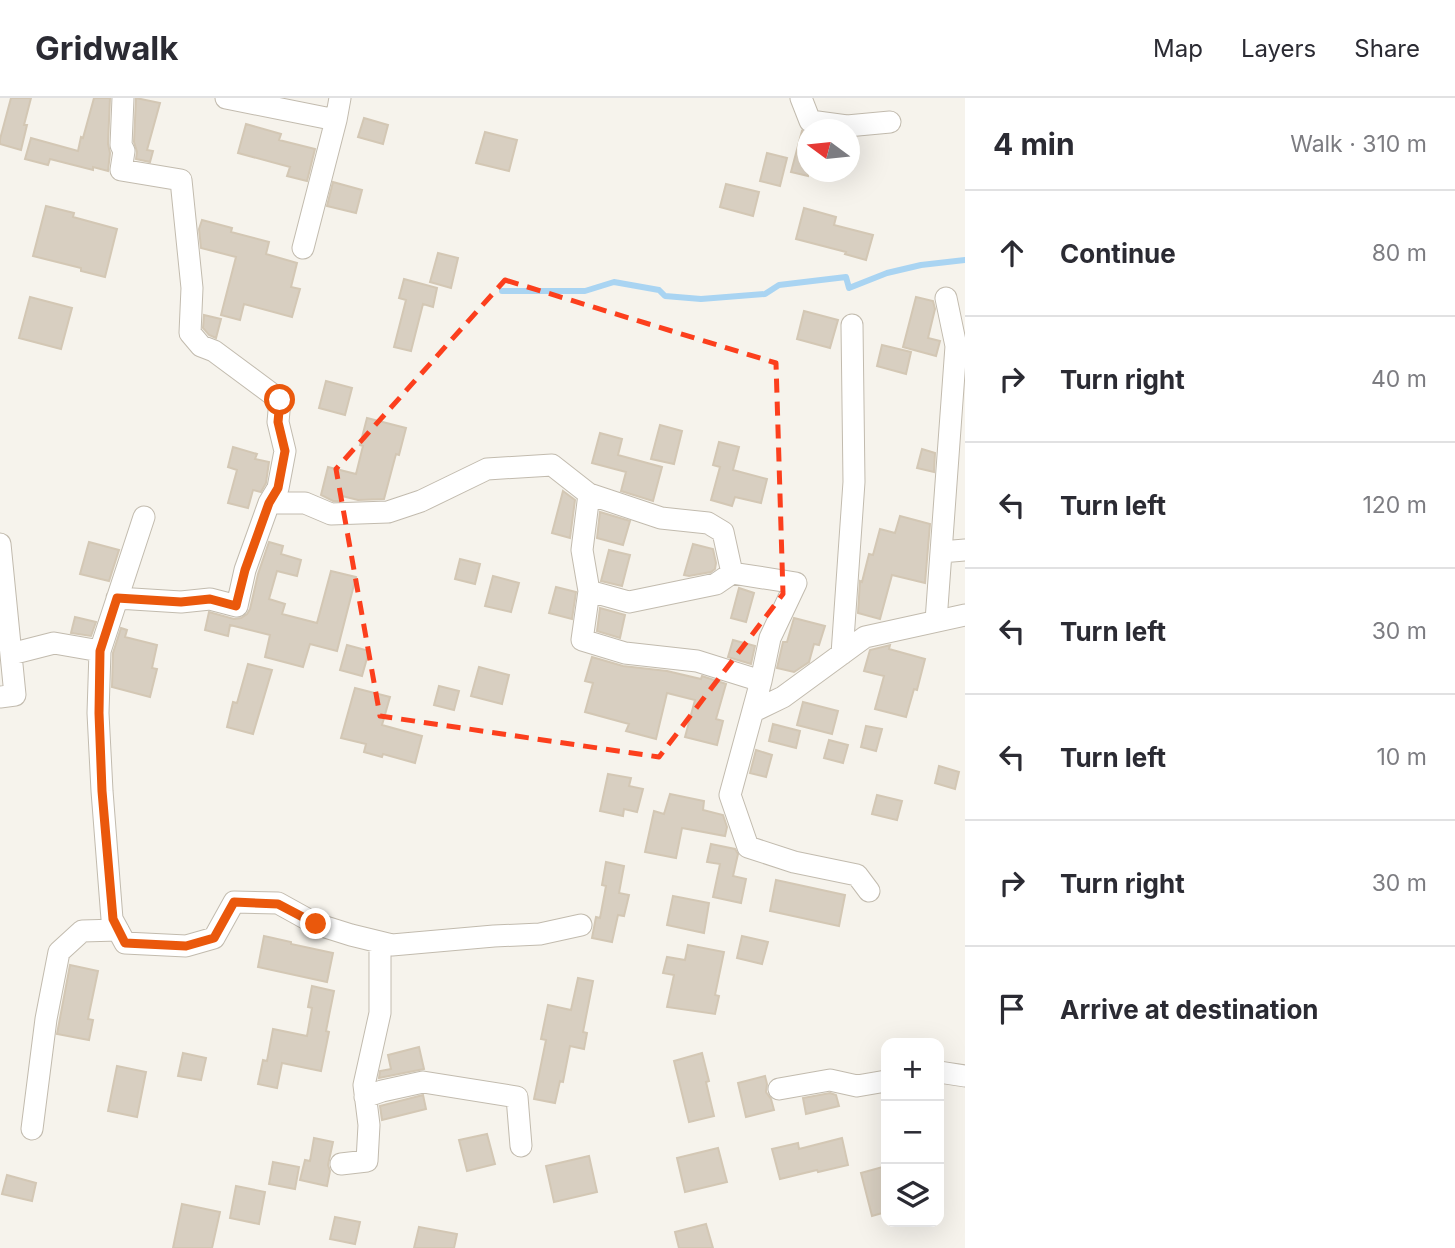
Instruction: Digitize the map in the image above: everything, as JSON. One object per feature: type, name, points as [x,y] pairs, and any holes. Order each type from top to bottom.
[{"type":"street","points":[[117,598],[181,602],[210,599],[236,606],[245,570],[269,503],[278,488],[285,451],[278,422],[280,400],[214,351],[201,346],[190,333],[192,288],[181,180],[121,170],[124,151],[121,145],[123,98]]},
{"type":"street","points":[[226,98],[336,120]]},
{"type":"street","points":[[303,248],[340,98]]},
{"type":"street","points":[[801,98],[810,121],[846,126],[890,122]]},
{"type":"street","points":[[936,621],[959,325],[946,298]]},
{"type":"street","points":[[842,654],[854,482],[852,325]]},
{"type":"street","points":[[269,503],[305,503],[331,514],[388,512],[421,501],[486,469],[552,465],[589,494],[661,518],[708,523],[716,527],[723,532],[732,573]]},
{"type":"street","points":[[589,494],[582,550],[589,590],[582,640],[625,653],[697,661],[761,681]]},
{"type":"street","points":[[144,517],[100,651],[102,791],[113,919],[125,943],[186,946],[214,938],[234,902],[278,904],[316,924],[392,945],[540,934],[581,925]]},
{"type":"street","points":[[0,544],[15,695],[0,698]]},
{"type":"street","points":[[941,552],[965,551]]},
{"type":"street","points":[[589,590],[629,602],[716,584],[732,573],[796,583],[770,638],[754,711],[730,794],[748,847],[794,862],[857,875],[869,891]]},
{"type":"street","points":[[754,711],[783,698],[865,638],[965,615]]},
{"type":"street","points":[[11,653],[54,643],[100,651]]},
{"type":"street","points":[[32,1129],[46,1019],[59,952],[82,931],[118,930]]},
{"type":"street","points":[[341,1164],[367,1161],[369,1125],[364,1085],[380,1013],[380,942]]},
{"type":"street","points":[[944,1073],[965,1076]]},
{"type":"street","points":[[779,1089],[830,1080],[857,1086],[881,1082]]},
{"type":"street","points":[[365,1097],[423,1082],[517,1097],[521,1146]]},
{"type":"highlighted area","points":[[505,280],[776,363],[783,594],[659,757],[380,716],[336,469]]},
{"type":"building","points":[[11,98],[31,98],[21,150],[0,144]]},
{"type":"building","points":[[94,98],[110,98],[108,171],[50,159],[48,165],[25,159],[31,138],[78,151]]},
{"type":"building","points":[[136,98],[160,103],[147,150],[153,151],[150,162],[136,159]]},
{"type":"building","points":[[364,118],[388,125],[383,144],[358,137]]},
{"type":"building","points":[[246,124],[281,134],[279,140],[315,149],[307,181],[287,176],[290,167],[238,153]]},
{"type":"building","points":[[485,132],[517,140],[509,171],[476,163]]},
{"type":"building","points":[[797,150],[797,173],[791,172]]},
{"type":"building","points":[[767,153],[787,158],[780,186],[760,181]]},
{"type":"building","points":[[333,182],[362,190],[356,213],[327,206]]},
{"type":"building","points":[[726,184],[759,192],[753,216],[720,207]]},
{"type":"building","points":[[46,206],[74,213],[73,217],[117,229],[105,277],[33,256]]},
{"type":"building","points":[[804,208],[836,217],[834,225],[873,235],[866,260],[796,239]]},
{"type":"building","points":[[202,220],[232,228],[231,232],[269,242],[266,254],[297,263],[291,287],[300,289],[292,317],[244,304],[240,320],[221,315],[236,257],[201,248],[199,229]]},
{"type":"building","points":[[438,253],[458,258],[451,288],[430,282]]},
{"type":"building","points":[[404,279],[437,288],[433,307],[423,304],[411,351],[394,347],[406,300],[399,298]]},
{"type":"building","points":[[30,297],[72,308],[61,349],[19,338]]},
{"type":"building","points":[[916,297],[933,301],[935,309],[928,338],[940,341],[936,356],[903,347]]},
{"type":"building","points":[[804,311],[838,320],[830,348],[797,339]]},
{"type":"building","points":[[204,315],[221,319],[216,338],[203,328]]},
{"type":"building","points":[[882,345],[911,352],[906,374],[877,366]]},
{"type":"building","points":[[326,381],[352,388],[345,415],[319,408]]},
{"type":"building","points":[[367,418],[406,428],[384,499],[358,500],[342,496],[340,501],[333,501],[321,495],[328,467],[356,474]]},
{"type":"building","points":[[660,425],[682,431],[674,464],[651,459]]},
{"type":"building","points":[[600,433],[622,439],[618,455],[662,467],[653,501],[621,491],[626,472],[592,463]]},
{"type":"building","points":[[719,442],[739,447],[733,470],[767,479],[761,503],[735,497],[732,506],[711,500],[720,467],[713,465]]},
{"type":"building","points":[[233,447],[257,454],[255,459],[269,462],[266,483],[261,492],[253,490],[248,508],[228,503],[237,470],[228,467]]},
{"type":"building","points":[[922,449],[935,453],[934,472],[917,468]]},
{"type":"building","points":[[563,491],[575,500],[570,538],[552,533]]},
{"type":"building","points":[[600,512],[630,521],[623,545],[597,538]]},
{"type":"building","points":[[900,516],[930,524],[925,583],[892,575],[880,619],[858,613],[860,581],[862,582],[869,554],[873,555],[880,529],[895,533]]},
{"type":"building","points":[[89,542],[119,550],[109,581],[80,574]]},
{"type":"building","points":[[269,542],[283,546],[281,554],[301,560],[297,576],[277,571],[269,599],[285,604],[282,614],[317,623],[331,571],[356,577],[337,651],[310,644],[303,667],[265,657],[270,635],[230,625],[228,636],[205,630],[209,612],[234,619],[247,614]]},
{"type":"building","points":[[693,544],[713,549],[715,569],[711,572],[684,575]]},
{"type":"building","points":[[609,550],[630,555],[622,586],[601,581]]},
{"type":"building","points":[[460,559],[480,564],[475,584],[455,579]]},
{"type":"building","points":[[493,576],[519,583],[511,612],[485,606]]},
{"type":"building","points":[[556,587],[576,592],[572,619],[549,613]]},
{"type":"building","points":[[739,588],[754,593],[746,622],[731,618]]},
{"type":"building","points":[[600,608],[625,615],[620,638],[597,631]]},
{"type":"building","points":[[75,617],[96,622],[91,636],[71,633]]},
{"type":"building","points":[[794,618],[825,626],[819,645],[814,644],[809,662],[794,672],[777,668],[783,642],[787,642]]},
{"type":"building","points":[[121,628],[127,630],[125,637],[157,645],[152,668],[157,669],[150,697],[112,687],[113,653]]},
{"type":"building","points":[[733,640],[755,646],[751,664],[728,657]]},
{"type":"building","points":[[347,645],[369,651],[362,676],[340,670]]},
{"type":"building","points":[[890,645],[889,649],[925,659],[906,717],[875,709],[884,676],[864,671],[870,650]]},
{"type":"building","points":[[592,657],[623,666],[667,671],[701,679],[702,676],[726,684],[716,719],[723,721],[717,745],[685,737],[695,700],[667,693],[656,739],[626,731],[629,724],[585,712],[593,683],[585,681]]},
{"type":"building","points":[[248,664],[272,670],[253,734],[227,727],[233,702],[237,703]]},
{"type":"building","points":[[479,667],[509,675],[502,704],[471,696]]},
{"type":"building","points":[[439,686],[459,691],[454,710],[434,705]]},
{"type":"building","points":[[355,688],[390,697],[382,725],[422,736],[415,763],[364,752],[366,744],[341,738]]},
{"type":"building","points":[[803,702],[838,711],[832,734],[797,725]]},
{"type":"building","points":[[773,724],[800,731],[796,748],[769,741]]},
{"type":"building","points":[[866,726],[882,729],[876,751],[861,747]]},
{"type":"building","points":[[829,740],[848,745],[843,763],[824,758]]},
{"type":"building","points":[[756,750],[772,755],[766,777],[750,773]]},
{"type":"building","points":[[939,766],[959,772],[955,789],[935,783]]},
{"type":"building","points":[[608,774],[631,778],[629,786],[643,789],[637,812],[624,809],[623,816],[600,811]]},
{"type":"building","points":[[670,794],[704,801],[703,810],[723,815],[727,827],[725,836],[682,828],[676,858],[645,852],[654,811],[664,814]]},
{"type":"building","points":[[877,795],[902,801],[897,820],[872,814]]},
{"type":"building","points":[[711,844],[735,849],[738,854],[733,876],[746,879],[741,903],[713,897],[720,864],[707,862]]},
{"type":"building","points":[[606,862],[624,866],[619,893],[629,895],[624,916],[618,915],[612,942],[592,938],[596,917],[600,918],[606,886],[602,885]]},
{"type":"building","points":[[776,880],[845,895],[839,926],[770,911]]},
{"type":"building","points":[[673,896],[709,903],[704,933],[667,925]]},
{"type":"building","points":[[264,936],[333,953],[327,982],[258,967]]},
{"type":"building","points":[[742,936],[768,942],[762,964],[737,958]]},
{"type":"building","points":[[688,945],[724,952],[715,995],[719,996],[715,1014],[667,1007],[674,975],[663,973],[667,957],[685,960]]},
{"type":"building","points":[[70,965],[98,971],[88,1019],[93,1020],[89,1040],[57,1034]]},
{"type":"building","points":[[578,978],[593,981],[583,1032],[587,1033],[584,1049],[570,1046],[563,1082],[560,1081],[555,1103],[534,1099],[546,1040],[541,1039],[548,1005],[571,1010]]},
{"type":"building","points":[[312,986],[334,991],[321,1071],[282,1063],[277,1088],[258,1084],[263,1060],[267,1061],[273,1029],[307,1036],[312,1008],[308,1007]]},
{"type":"building","points":[[419,1047],[424,1069],[379,1078],[380,1071],[391,1069],[388,1055]]},
{"type":"building","points":[[183,1053],[206,1058],[201,1080],[178,1076]]},
{"type":"building","points":[[702,1053],[714,1116],[689,1122],[674,1061]]},
{"type":"building","points":[[117,1066],[146,1072],[137,1117],[108,1111]]},
{"type":"building","points":[[765,1076],[766,1092],[774,1110],[746,1117],[738,1083]]},
{"type":"building","points":[[830,1093],[836,1095],[839,1106],[806,1114],[803,1098]]},
{"type":"building","points":[[423,1095],[426,1109],[382,1120],[380,1106]]},
{"type":"building","points":[[487,1134],[495,1164],[467,1171],[459,1140]]},
{"type":"building","points":[[314,1138],[333,1142],[327,1186],[300,1180],[305,1160],[310,1161]]},
{"type":"building","points":[[842,1138],[848,1165],[780,1179],[772,1149],[798,1143],[799,1149]]},
{"type":"building","points":[[718,1148],[727,1182],[685,1192],[677,1158]]},
{"type":"building","points":[[589,1156],[597,1192],[554,1202],[546,1166]]},
{"type":"building","points":[[273,1162],[299,1167],[295,1189],[269,1184]]},
{"type":"building","points":[[881,1167],[881,1213],[872,1216],[861,1173]]},
{"type":"building","points":[[7,1175],[36,1183],[32,1201],[2,1194]]},
{"type":"building","points":[[236,1186],[265,1192],[259,1224],[230,1218]]},
{"type":"building","points":[[182,1204],[220,1212],[212,1248],[173,1248]]},
{"type":"building","points":[[335,1217],[360,1222],[355,1244],[330,1239]]},
{"type":"building","points":[[706,1224],[713,1248],[679,1248],[675,1232]]},
{"type":"building","points":[[419,1227],[457,1234],[454,1248],[414,1248]]},
{"type":"waterway","points":[[502,291],[585,291],[614,282],[659,290],[665,296],[701,299],[765,294],[779,285],[846,277],[849,288],[887,273],[921,265],[965,260]]},
{"type":"route","points":[[280,400],[278,422],[285,451],[278,488],[269,503],[245,570],[236,606],[210,599],[181,602],[117,598],[100,651],[102,791],[113,919],[125,943],[186,946],[214,938],[234,902],[278,904],[316,924]]}]
